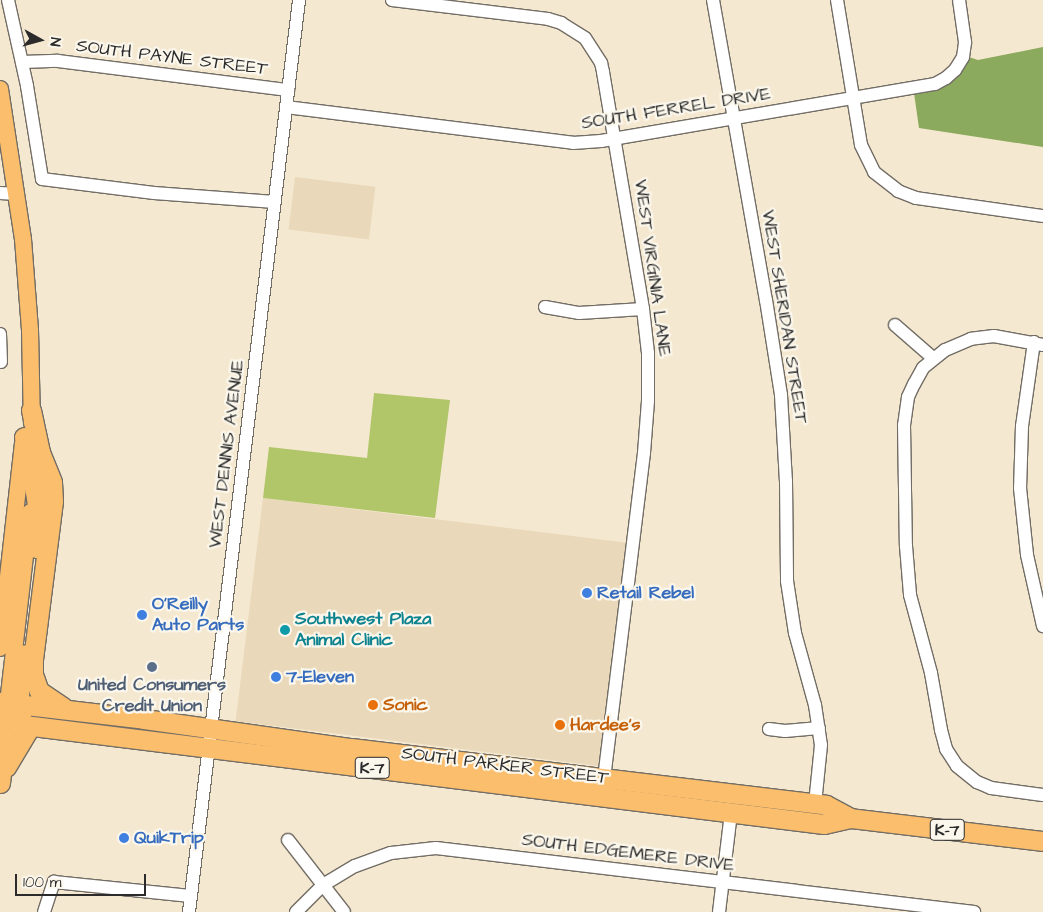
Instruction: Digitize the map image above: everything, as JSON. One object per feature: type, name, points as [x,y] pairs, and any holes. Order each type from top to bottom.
[{"type":"highway","points":[[31,410],[40,452],[52,482],[53,501],[33,659],[33,674],[39,691],[66,709]]},
{"type":"highway","points":[[0,783],[3,723],[9,703],[38,535],[37,507],[24,437]]},
{"type":"highway","points":[[1,776],[30,727],[9,703]]},
{"type":"highway","name":"SOUTH PARKER STREET","points":[[9,703],[212,729],[602,787],[731,813],[824,824],[850,818],[1043,842]]},
{"type":"highway","name":"SOUTH PARKER STREET","points":[[3,723],[209,748],[602,787],[826,805],[850,818]]},
{"type":"main road","points":[[0,89],[17,194],[30,330],[31,467]]},
{"type":"main road","points":[[0,648],[24,437],[31,410]]},
{"type":"street","points":[[8,0],[22,62],[42,179],[154,193],[275,202]]},
{"type":"street","name":"WEST DENNIS AVENUE","points":[[188,912],[212,729],[299,0]]},
{"type":"street","name":"WEST VIRGINIA LANE","points":[[392,0],[548,19],[575,30],[588,43],[601,63],[643,309],[648,353],[647,423],[602,787]]},
{"type":"street","name":"WEST SHERIDAN STREET","points":[[713,0],[781,395],[786,481],[786,556],[790,606],[800,656],[815,705],[819,728],[820,765],[815,804]]},
{"type":"street","points":[[837,0],[853,98],[865,156],[874,172],[898,192],[916,198],[1043,216]]},
{"type":"street","name":"SOUTH FERREL DRIVE","points":[[286,107],[573,143],[615,138],[935,84],[955,70],[962,57],[965,42],[959,0]]},
{"type":"street","name":"SOUTH PAYNE STREET","points":[[22,62],[58,62],[288,90]]},
{"type":"street","points":[[0,193],[17,194]]},
{"type":"street","points":[[545,307],[585,313],[643,309]]},
{"type":"street","points":[[894,325],[933,358]]},
{"type":"street","points":[[0,334],[1,362]]},
{"type":"street","points":[[1043,626],[1027,555],[1020,488],[1022,426],[1038,344],[1009,337],[985,336],[957,344],[933,358],[923,368],[914,384],[905,414],[906,546],[912,603],[931,673],[943,742],[957,766],[977,782],[991,788],[1043,795]]},
{"type":"street","points":[[769,729],[785,731],[819,728]]},
{"type":"street","points":[[719,912],[731,813]]},
{"type":"street","points":[[288,840],[344,912]]},
{"type":"street","name":"SOUTH EDGEMERE DRIVE","points":[[296,912],[322,885],[373,858],[411,849],[436,848],[974,912]]},
{"type":"street","points":[[44,912],[54,882],[190,896]]},
{"type":"shaded area","points":[[295,177],[375,187],[369,239],[289,230]]},
{"type":"shaded area","points":[[263,498],[629,543],[602,766],[236,721]]},
{"type":"green space","points":[[1043,47],[1043,147],[919,128],[914,93],[969,57],[978,60]]},
{"type":"green space","points":[[374,393],[450,400],[435,518],[263,498],[269,447],[367,458]]},
{"type":"place","name":"Retail Rebel","points":[[587,593]]},
{"type":"place","name":"O'Reilly Auto Parts","points":[[142,615]]},
{"type":"place","name":"Southwest Plaza Animal Clinic","points":[[285,630]]},
{"type":"place","name":"United Consumers Credit Union","points":[[152,667]]},
{"type":"place","name":"7-Eleven","points":[[276,677]]},
{"type":"place","name":"Sonic","points":[[373,705]]},
{"type":"place","name":"Hardee's","points":[[560,725]]},
{"type":"place","name":"QuikTrip","points":[[124,838]]}]
